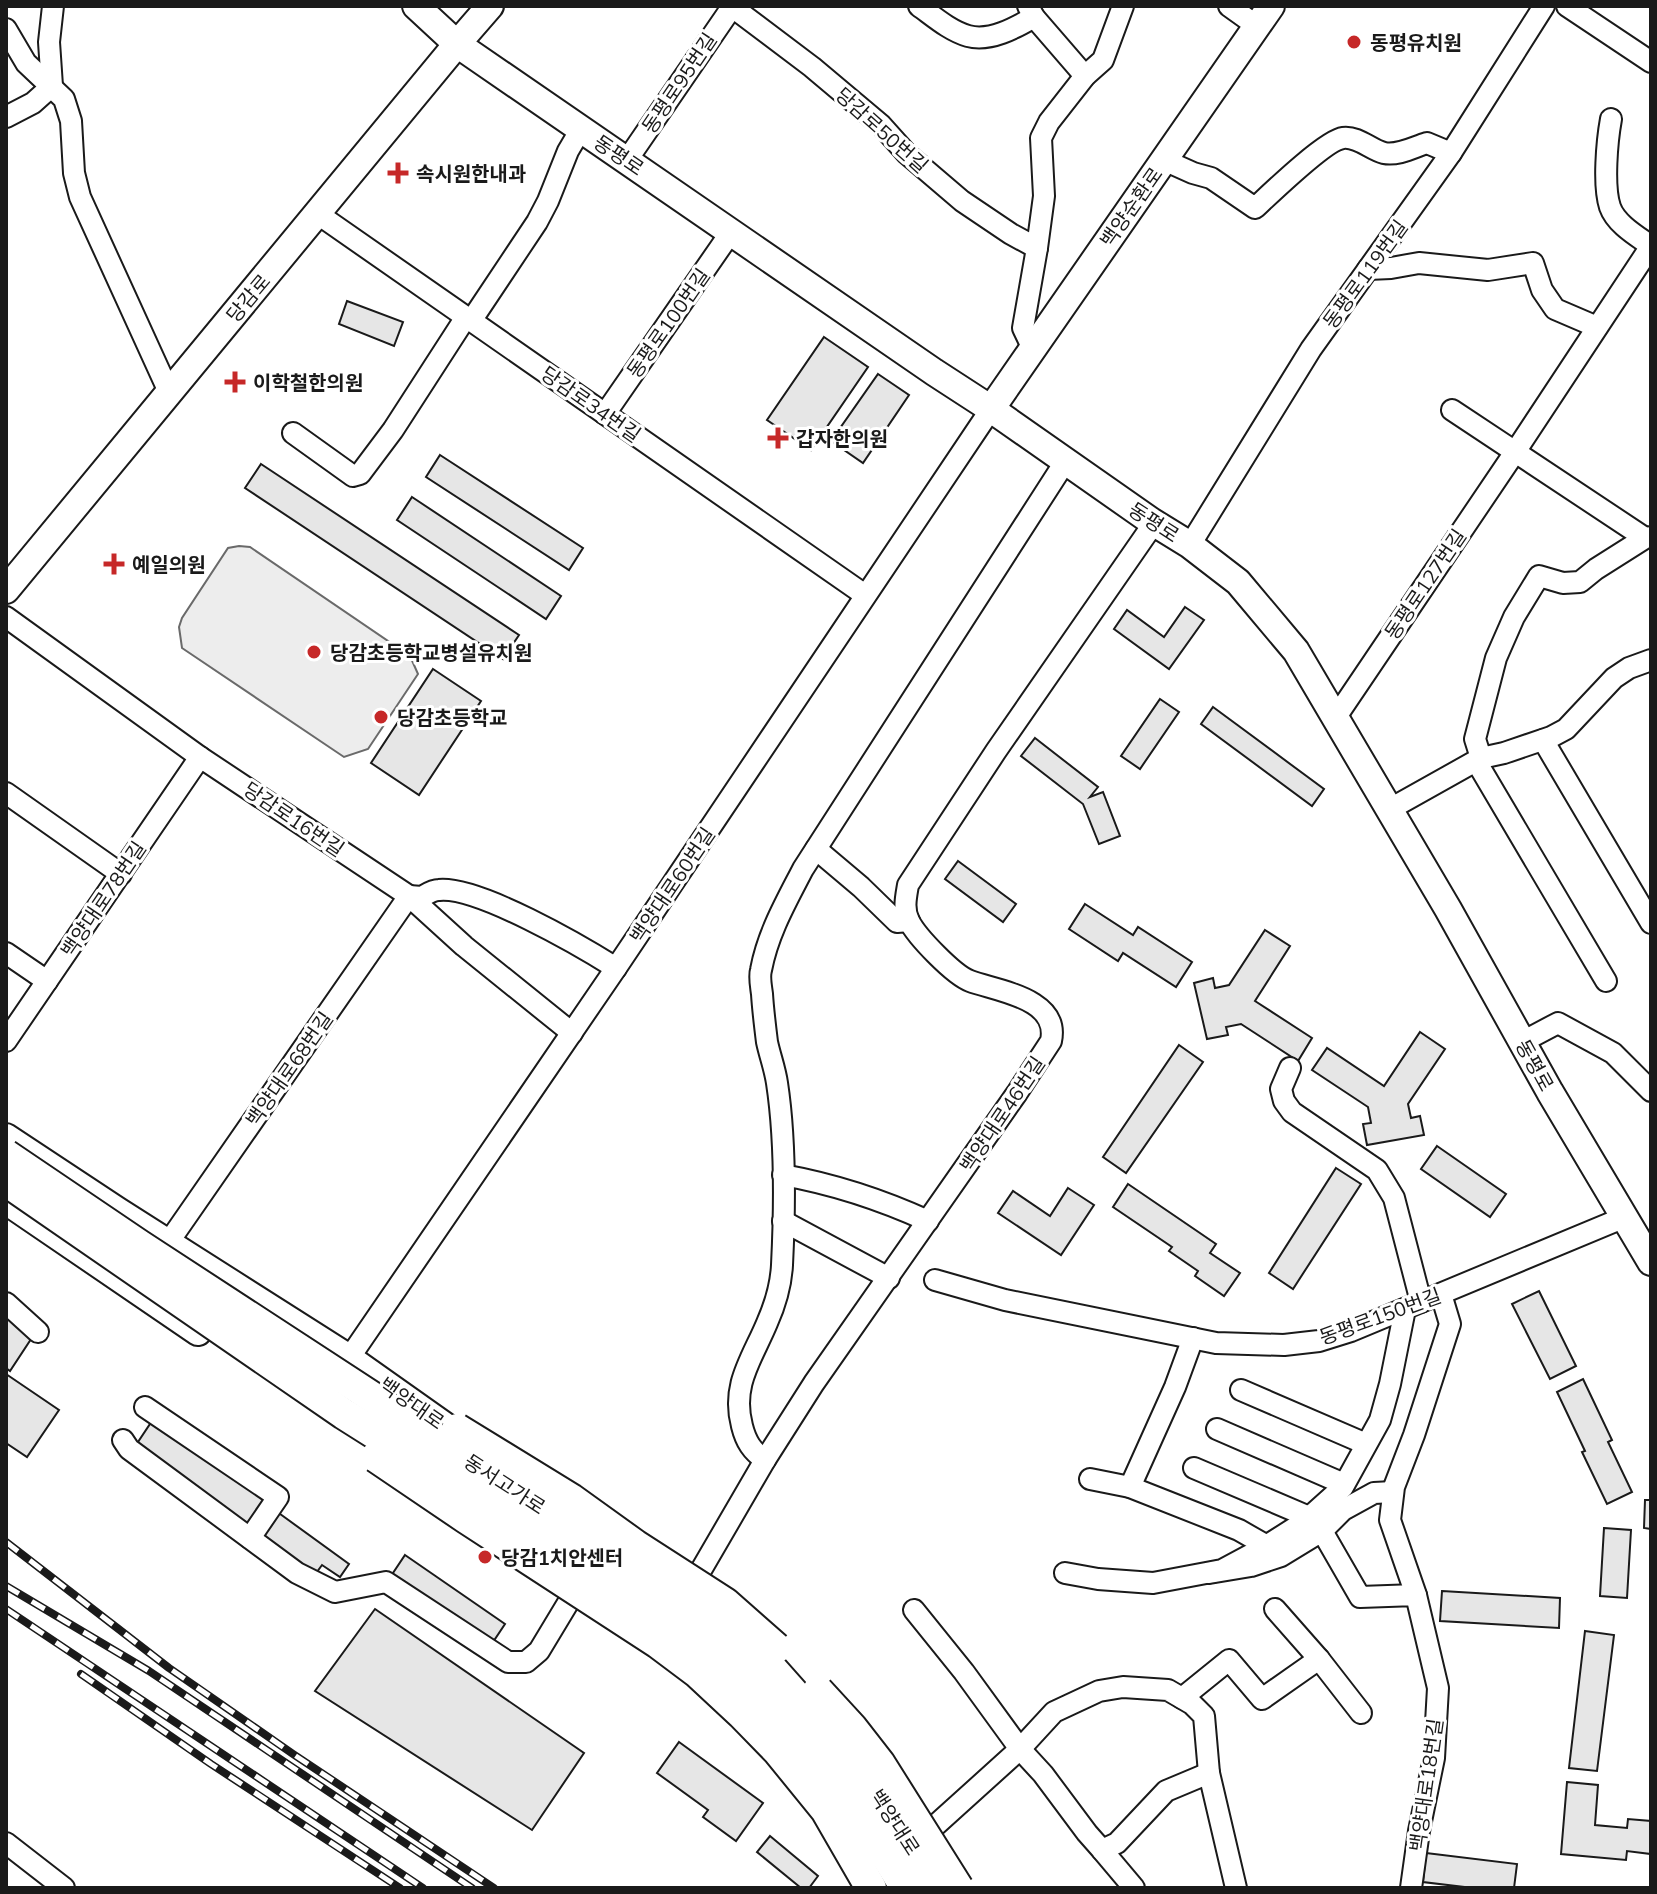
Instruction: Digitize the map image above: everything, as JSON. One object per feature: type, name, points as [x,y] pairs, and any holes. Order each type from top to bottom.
[{"type":"highway","name":"동서고가로","points":[[6,1155],[154,1244],[654,1581],[771,1668],[860,1772],[935,1888]]},
{"type":"highway","name":"동서고가로","points":[[6,1181],[322,1398],[648,1606],[699,1642],[755,1689],[842,1785],[906,1888]]},
{"type":"highway","points":[[154,1244],[571,1499],[725,1603],[782,1653],[852,1728],[880,1764],[958,1888]]},
{"type":"highway","points":[[322,1398],[354,1442],[658,1643],[698,1673],[778,1751],[826,1810],[871,1888]]},
{"type":"main road","name":"동평로","points":[[416,6],[457,44],[1190,545],[1238,582],[1296,651],[1651,1262]]},
{"type":"main road","name":"당감로","points":[[6,590],[490,6]]},
{"type":"main road","name":"백양순환로","points":[[991,409],[1264,16]]},
{"type":"main road","name":"백양대로","points":[[6,1137],[154,1244],[349,1358],[618,1546],[690,1589],[752,1637],[820,1712],[913,1845],[935,1888]]},
{"type":"main road","name":"백양대로","points":[[6,1201],[284,1390],[537,1548],[664,1623],[719,1666],[813,1763],[850,1814],[894,1888]]},
{"type":"main road","points":[[387,1452],[382,1429],[384,1417],[398,1405],[419,1408]]},
{"type":"main road","name":"백양대로","points":[[537,1548],[728,1708],[778,1764],[854,1888]]},
{"type":"street","points":[[52,86],[49,42],[53,6]]},
{"type":"street","name":"동평로95번길","points":[[627,160],[732,6]]},
{"type":"street","name":"당감로50번길","points":[[732,6],[881,125],[907,154],[962,201],[1037,248]]},
{"type":"street","points":[[919,6],[968,37],[991,36],[1018,26],[1031,11],[1085,76]]},
{"type":"street","points":[[1032,347],[1023,328],[1044,196],[1041,138],[1049,122],[1085,76],[1103,60],[1123,6]]},
{"type":"street","points":[[1229,6],[1264,16]]},
{"type":"street","name":"동평로119번길","points":[[1190,545],[1311,349],[1451,153],[1544,6]]},
{"type":"street","points":[[1567,6],[1651,62]]},
{"type":"street","points":[[6,29],[26,63],[64,99],[71,121],[74,173],[80,197],[169,392]]},
{"type":"street","points":[[6,117],[33,103],[52,86]]},
{"type":"street","points":[[1611,119],[1607,185],[1611,209],[1627,230],[1651,246]]},
{"type":"street","points":[[293,433],[353,476],[360,474],[537,222],[581,129]]},
{"type":"street","points":[[1164,160],[1211,178],[1255,208],[1335,140],[1350,138],[1384,153],[1427,143],[1451,153]]},
{"type":"street","name":"당감로34번길","points":[[318,214],[865,595]]},
{"type":"street","name":"동평로100번길","points":[[605,414],[731,232]]},
{"type":"street","name":"동평로127번길","points":[[1336,717],[1651,246]]},
{"type":"street","points":[[1368,269],[1419,263],[1488,270],[1533,263],[1542,290],[1555,309],[1597,327]]},
{"type":"street","name":"백양대로60번길","points":[[284,1390],[326,1387],[349,1358],[616,968],[991,409]]},
{"type":"street","points":[[1452,410],[1648,538],[1580,582],[1563,583],[1539,576],[1514,617],[1496,658],[1475,739],[1479,760],[1606,981]]},
{"type":"street","points":[[765,1460],[746,1441],[738,1396],[744,1372],[776,1297],[782,1268],[782,1124],[777,1080],[767,1043],[760,973],[776,922],[803,869],[1065,462]]},
{"type":"street","points":[[816,849],[897,922],[909,921],[904,905],[908,885],[996,751],[1154,523]]},
{"type":"street","name":"당감로16번길","points":[[6,617],[200,757],[409,896],[464,946],[572,1033]]},
{"type":"street","points":[[1390,809],[1479,760],[1543,740],[1566,729],[1614,678],[1629,668],[1651,660]]},
{"type":"street","points":[[1543,740],[1651,923]]},
{"type":"street","name":"백양대로78번길","points":[[6,1041],[200,757]]},
{"type":"street","points":[[6,793],[121,874]]},
{"type":"street","points":[[409,896],[422,897],[440,889],[489,902],[579,945],[616,968]]},
{"type":"street","name":"백양대로68번길","points":[[154,1244],[409,896]]},
{"type":"street","name":"백양대로46번길","points":[[690,1589],[814,1383],[1051,1041],[1049,1020],[1035,1004],[1018,995],[967,980],[944,962],[909,921]]},
{"type":"street","points":[[6,953],[47,981]]},
{"type":"street","points":[[1522,1042],[1558,1023],[1613,1053],[1651,1091]]},
{"type":"street","points":[[1065,1573],[1153,1583],[1251,1566],[1281,1556],[1316,1524],[1344,1484],[1380,1420],[1413,1306],[1394,1198],[1377,1170],[1292,1112],[1284,1101],[1281,1089],[1290,1068]]},
{"type":"street","points":[[783,1175],[844,1189],[898,1207],[928,1221]]},
{"type":"street","name":"동평로150번길","points":[[935,1280],[1005,1300],[1216,1343],[1272,1345],[1319,1341],[1413,1306],[1625,1217]]},
{"type":"street","points":[[783,1221],[889,1278]]},
{"type":"street","points":[[1209,1573],[1222,1570],[1374,1493],[1393,1492],[1450,1324],[1441,1294]]},
{"type":"street","points":[[6,1303],[38,1332]]},
{"type":"street","points":[[1130,1487],[1175,1387],[1193,1338]]},
{"type":"street","points":[[1241,1390],[1366,1444]]},
{"type":"street","points":[[145,1407],[278,1497],[250,1538]]},
{"type":"street","points":[[1217,1429],[1344,1484]]},
{"type":"street","points":[[123,1440],[129,1449],[297,1573],[335,1592],[386,1582],[508,1662],[526,1662],[539,1651],[580,1583]]},
{"type":"street","points":[[1194,1468],[1316,1524],[1360,1597],[1416,1595]]},
{"type":"street","points":[[1090,1479],[1130,1487],[1239,1530],[1267,1546]]},
{"type":"street","name":"백양대로18번길","points":[[1393,1492],[1390,1520],[1416,1595],[1438,1688],[1434,1758],[1411,1888]]},
{"type":"street","points":[[1275,1609],[1361,1713]]},
{"type":"street","points":[[914,1610],[1020,1749],[1134,1888]]},
{"type":"street","points":[[1182,1698],[1229,1660],[1262,1699],[1319,1659]]},
{"type":"street","points":[[913,1845],[1020,1749],[1054,1712],[1099,1691],[1123,1687],[1168,1690],[1192,1704],[1204,1716],[1209,1773],[1236,1888]]},
{"type":"street","points":[[1102,1850],[1117,1843],[1166,1791],[1209,1773]]},
{"type":"street","points":[[6,1843],[64,1888]]},
{"type":"shaded area","points":[[250,547],[410,656],[418,674],[368,749],[344,757],[182,648],[179,627],[182,618],[228,548]]},
{"type":"building","points":[[347,301],[403,322],[394,346],[339,324]]},
{"type":"building","points":[[824,337],[868,367],[811,450],[767,420]]},
{"type":"building","points":[[878,374],[909,395],[863,463],[831,441]]},
{"type":"building","points":[[440,455],[583,548],[569,570],[426,477]]},
{"type":"building","points":[[261,464],[519,635],[503,659],[245,488]]},
{"type":"building","points":[[412,497],[561,596],[546,619],[397,520]]},
{"type":"building","points":[[1185,607],[1204,620],[1169,669],[1114,629],[1127,610],[1164,637]]},
{"type":"building","points":[[433,669],[481,701],[419,795],[371,763]]},
{"type":"building","points":[[1160,699],[1179,712],[1140,769],[1121,756]]},
{"type":"building","points":[[1213,707],[1324,789],[1312,806],[1201,724]]},
{"type":"building","points":[[1035,738],[1098,787],[1090,797],[1103,792],[1120,836],[1099,844],[1083,804],[1021,756]]},
{"type":"building","points":[[958,861],[1016,904],[1003,922],[945,879]]},
{"type":"building","points":[[1085,904],[1133,935],[1138,927],[1192,962],[1176,987],[1123,953],[1118,961],[1069,929]]},
{"type":"building","points":[[1265,930],[1290,946],[1255,1001],[1312,1038],[1298,1061],[1241,1024],[1226,1027],[1228,1035],[1207,1039],[1194,983],[1213,978],[1215,988],[1229,985]]},
{"type":"building","points":[[1420,1032],[1445,1049],[1408,1104],[1411,1118],[1420,1116],[1424,1135],[1367,1145],[1363,1124],[1371,1123],[1368,1107],[1312,1070],[1327,1048],[1384,1086]]},
{"type":"building","points":[[1179,1045],[1203,1062],[1126,1173],[1103,1157]]},
{"type":"building","points":[[1437,1146],[1506,1194],[1490,1217],[1421,1169]]},
{"type":"building","points":[[1336,1168],[1361,1184],[1293,1289],[1269,1273]]},
{"type":"building","points":[[1128,1184],[1216,1244],[1210,1253],[1240,1273],[1224,1296],[1195,1276],[1198,1271],[1169,1251],[1172,1247],[1113,1207]]},
{"type":"building","points":[[1068,1188],[1094,1205],[1061,1255],[998,1213],[1013,1191],[1050,1216]]},
{"type":"building","points":[[1539,1291],[1576,1366],[1550,1379],[1512,1304]]},
{"type":"building","points":[[6,1314],[35,1333],[10,1371],[6,1368]]},
{"type":"building","points":[[6,1374],[59,1410],[27,1457],[6,1443]]},
{"type":"building","points":[[1583,1379],[1632,1492],[1607,1504],[1557,1392]]},
{"type":"building","points":[[152,1421],[266,1499],[247,1528],[132,1451]]},
{"type":"building","points":[[1645,1500],[1651,1500],[1651,1529],[1644,1528]]},
{"type":"building","points":[[276,1511],[349,1564],[340,1577],[322,1565],[314,1576],[258,1535]]},
{"type":"building","points":[[1604,1528],[1631,1530],[1627,1598],[1600,1596]]},
{"type":"building","points":[[405,1555],[505,1624],[491,1645],[391,1576]]},
{"type":"building","points":[[1442,1591],[1560,1598],[1559,1628],[1440,1621]]},
{"type":"building","points":[[375,1609],[584,1753],[532,1830],[315,1691]]},
{"type":"building","points":[[1585,1631],[1614,1635],[1597,1771],[1569,1768]]},
{"type":"building","points":[[679,1742],[763,1803],[736,1841],[703,1817],[708,1810],[657,1773]]},
{"type":"building","points":[[1567,1782],[1598,1785],[1595,1825],[1627,1828],[1628,1819],[1651,1821],[1651,1854],[1627,1851],[1626,1860],[1561,1854]]},
{"type":"building","points":[[770,1836],[818,1876],[809,1888],[801,1888],[757,1852]]},
{"type":"building","points":[[1426,1853],[1517,1864],[1514,1888],[1473,1888],[1423,1882]]},
{"type":"railway","points":[[6,1542],[169,1668],[494,1888]]},
{"type":"railway","points":[[6,1586],[149,1671],[472,1888]]},
{"type":"railway","points":[[6,1609],[423,1888]]},
{"type":"railway","points":[[81,1674],[400,1888]]},
{"type":"place","name":"동평유치원","points":[[1354,42]]},
{"type":"place","name":"속시원한내과","points":[[398,173]]},
{"type":"place","name":"이학철한의원","points":[[235,382]]},
{"type":"place","name":"갑자한의원","points":[[778,438]]},
{"type":"place","name":"예일의원","points":[[114,564]]},
{"type":"place","name":"당감초등학교병설유치원","points":[[314,652]]},
{"type":"place","name":"당감초등학교","points":[[381,717]]},
{"type":"place","name":"당감1치안센터","points":[[485,1557]]}]
